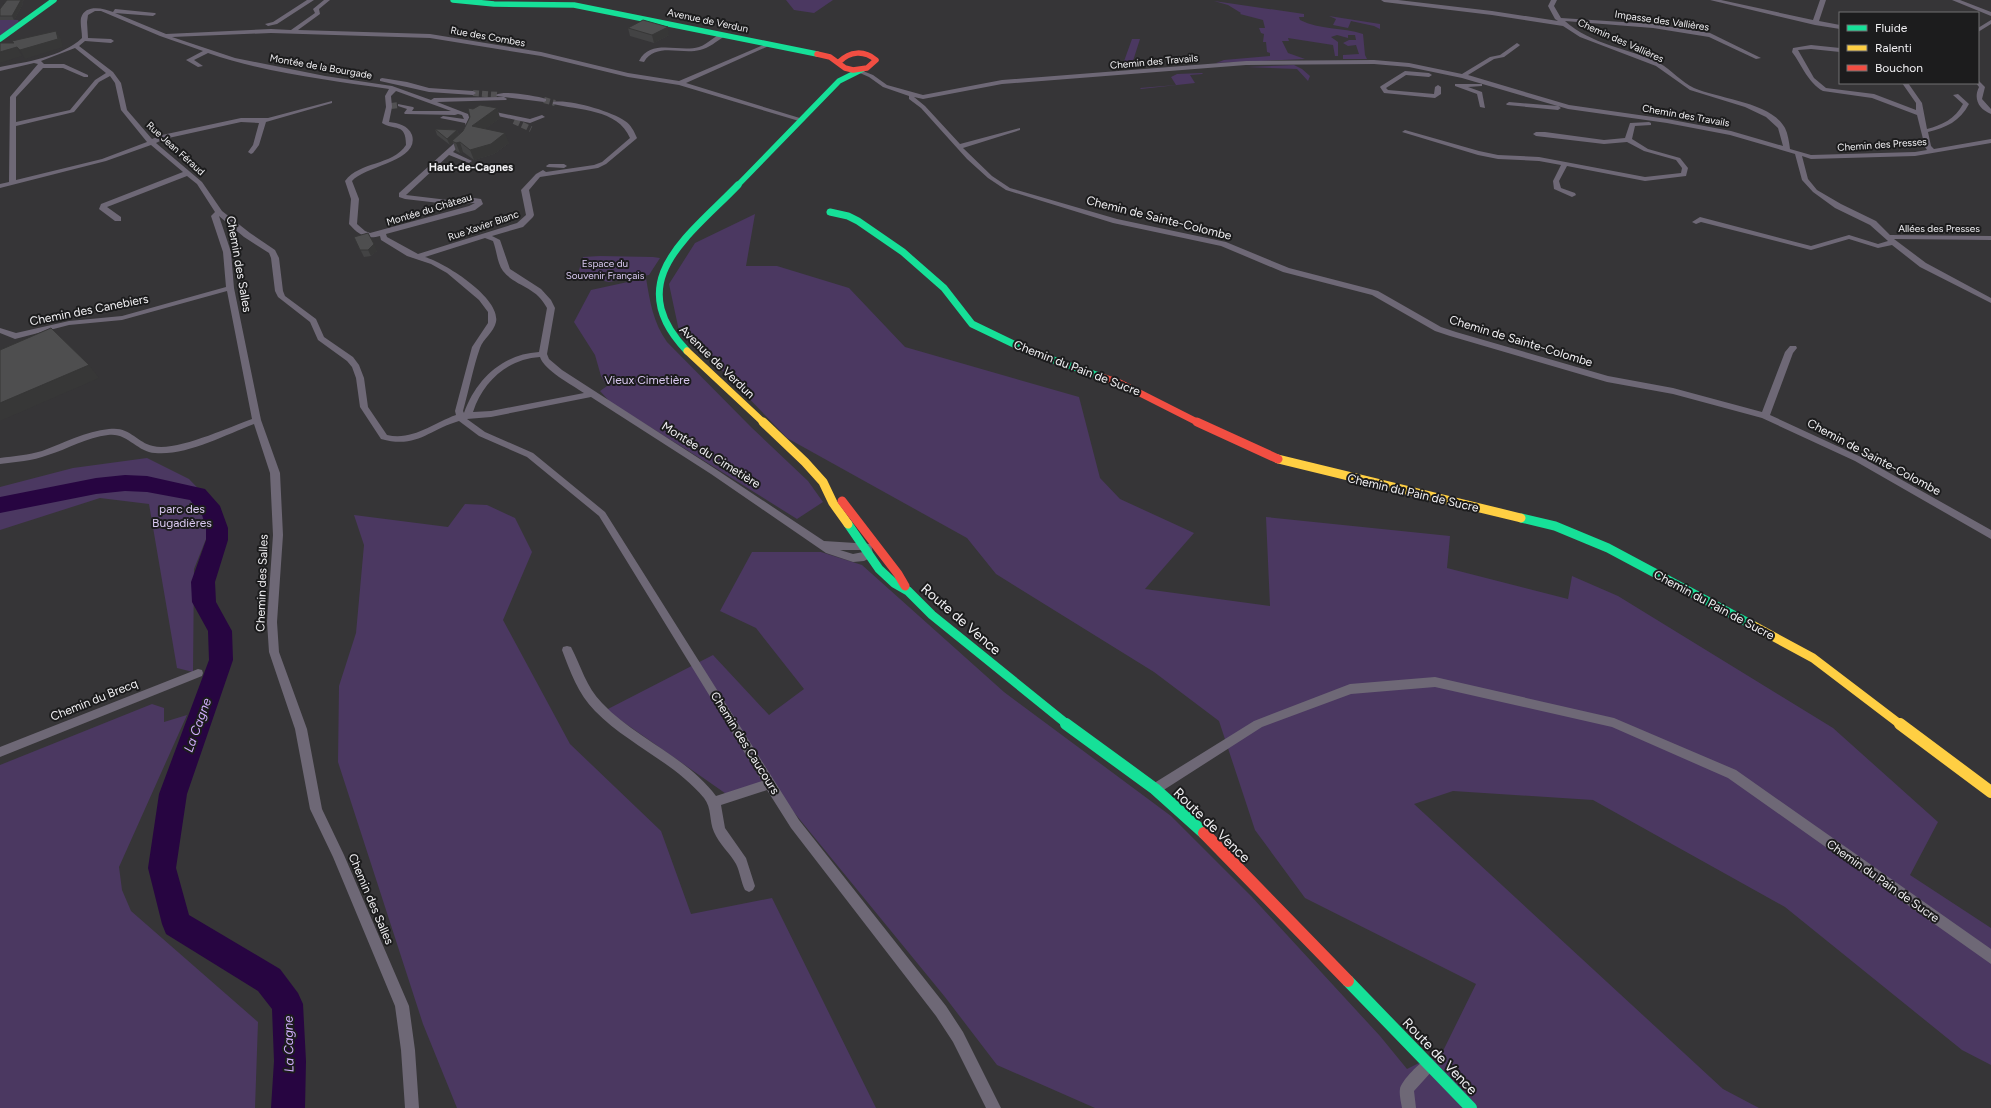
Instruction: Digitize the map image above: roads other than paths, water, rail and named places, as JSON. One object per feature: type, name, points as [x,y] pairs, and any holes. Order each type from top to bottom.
[{"type":"main road","points":[[0,39],[54,0]]},
{"type":"main road","name":"Avenue de Verdun","points":[[453,0],[494,4],[574,5],[814,53],[829,57],[841,64],[841,80]]},
{"type":"main road","name":"Avenue de Verdun","points":[[814,53],[847,55],[861,53],[873,56],[876,60],[841,80],[800,120],[676,248],[666,262],[658,288],[661,316],[672,336],[805,462],[823,482],[833,503],[866,549]]},
{"type":"main road","points":[[847,55],[841,64],[862,69]]},
{"type":"main road","name":"Chemin du Pain de Sucre","points":[[830,212],[848,216],[864,224],[892,245],[938,282],[952,297],[966,318],[972,324],[1028,351],[1120,383],[1203,425],[1283,462],[1554,526],[1608,548],[1813,658],[1991,792]]},
{"type":"main road","name":"Route de Vence","points":[[823,482],[840,498],[861,524],[896,578],[932,615],[1052,712],[1155,789],[1197,826],[1471,1108]]},
{"type":"street","points":[[268,24],[275,23],[311,0]]},
{"type":"street","points":[[297,10],[306,12],[316,9],[327,0]]},
{"type":"street","points":[[1384,0],[1492,12],[1564,24]]},
{"type":"street","points":[[1554,0],[1551,6],[1558,19]]},
{"type":"street","points":[[1713,0],[1839,28]]},
{"type":"street","points":[[1815,23],[1823,0]]},
{"type":"street","points":[[1955,0],[1991,14]]},
{"type":"street","points":[[84,39],[83,18],[95,7],[109,11],[153,14]]},
{"type":"street","points":[[292,32],[318,13],[316,9]]},
{"type":"street","name":"Montée de la Bourgade","points":[[109,11],[164,35],[208,52],[234,60],[344,81],[392,88],[465,114]]},
{"type":"street","name":"Chemin des Vallières","points":[[1558,19],[1564,24],[1600,43],[1659,66],[1673,78],[1692,89],[1751,108],[1768,116],[1781,126],[1787,150]]},
{"type":"street","name":"Impasse des Vallières","points":[[1558,19],[1653,26],[1710,35],[1758,58]]},
{"type":"street","points":[[1979,29],[1991,22]]},
{"type":"street","name":"Rue des Combes","points":[[164,35],[271,31],[430,36],[541,54],[628,75],[680,83],[800,120]]},
{"type":"street","points":[[642,61],[645,55],[651,51],[662,49],[697,50],[723,35]]},
{"type":"street","points":[[0,69],[34,61],[76,46],[84,39],[111,41]]},
{"type":"street","points":[[680,83],[770,44]]},
{"type":"street","points":[[1462,76],[1492,58],[1502,56],[1517,45]]},
{"type":"street","name":"Rue Jean Féraud","points":[[76,46],[111,73],[118,83],[124,110],[152,142],[200,183],[219,212]]},
{"type":"street","points":[[1839,50],[1803,48],[1795,49],[1795,52],[1819,88],[1825,90],[1867,94],[1920,114]]},
{"type":"street","points":[[200,66],[189,60],[208,52]]},
{"type":"street","points":[[34,61],[41,63],[41,66]]},
{"type":"street","name":"Chemin des Travails","points":[[862,69],[878,83],[912,96],[923,96],[1002,82],[1056,80],[1266,62],[1374,62],[1409,65],[1489,83],[1568,107],[1667,121],[1731,133],[1798,154]]},
{"type":"street","points":[[12,183],[14,124],[13,97],[41,66],[64,66],[86,76]]},
{"type":"street","points":[[862,69],[871,76]]},
{"type":"street","name":"Chemin des Travails","points":[[1438,87],[1438,94],[1435,96],[1386,92],[1383,87],[1405,73],[1436,75],[1444,72]]},
{"type":"street","points":[[14,124],[72,111],[97,81],[111,73]]},
{"type":"street","points":[[344,81],[351,76],[407,84],[429,90],[473,93]]},
{"type":"street","points":[[841,80],[857,78],[878,83]]},
{"type":"street","name":"Chemin des Travails","points":[[1483,107],[1480,93],[1457,85],[1484,85],[1489,83]]},
{"type":"street","points":[[1979,83],[1982,87],[1978,95],[1979,102],[1991,112]]},
{"type":"street","points":[[1906,84],[1919,103],[1920,114],[1928,147],[1932,151]]},
{"type":"street","points":[[392,88],[393,91],[388,96],[390,106],[385,123],[407,123],[444,118],[468,122]]},
{"type":"street","points":[[1925,131],[1944,126],[1963,111],[1966,104],[1956,95]]},
{"type":"street","points":[[428,100],[453,99],[494,101],[502,98],[519,96],[544,100]]},
{"type":"street","name":"Chemin de Sainte-Colombe","points":[[912,96],[911,98],[923,107],[958,147],[999,183],[1020,193],[1116,221],[1223,244],[1286,270],[1370,291],[1438,328],[1460,336],[1607,379],[1673,391],[1765,416],[1858,459],[1991,535]]},
{"type":"street","points":[[923,96],[923,107]]},
{"type":"street","points":[[0,186],[129,151],[162,137],[233,121],[253,119],[263,121],[292,115],[330,102]]},
{"type":"street","points":[[538,175],[596,166],[604,163],[634,138],[625,125],[606,113],[588,108],[555,103]]},
{"type":"street","name":"Chemin des Travails","points":[[1509,104],[1556,109],[1568,107]]},
{"type":"street","points":[[400,105],[411,108],[407,113],[476,115],[482,112],[530,121],[542,117]]},
{"type":"street","points":[[465,114],[468,122],[468,129],[463,139],[448,154],[469,161]]},
{"type":"street","points":[[251,152],[256,145],[263,121]]},
{"type":"street","points":[[1628,140],[1632,124],[1643,123],[1667,126],[1667,121]]},
{"type":"street","points":[[407,123],[410,141],[409,147],[402,154],[355,174],[348,181],[355,199],[353,224],[360,233],[367,236],[383,235],[384,238],[398,247],[434,262],[450,271],[482,298],[492,312],[492,323],[476,347],[459,411],[464,416]]},
{"type":"street","points":[[958,147],[1018,129]]},
{"type":"street","points":[[1405,132],[1478,153],[1565,164],[1645,179],[1684,175],[1685,168],[1678,159],[1646,150],[1628,140],[1604,142],[1536,134]]},
{"type":"street","name":"Chemin des Presses","points":[[1798,154],[1811,158],[1830,158],[1915,154],[1991,141]]},
{"type":"street","name":"Montée du Château","points":[[383,235],[396,228],[472,208],[478,205],[480,202],[474,200],[441,202],[405,196],[402,194],[448,154]]},
{"type":"street","points":[[1798,154],[1802,173],[1809,186],[1832,202],[1872,223],[1890,240],[1923,265],[1991,301]]},
{"type":"street","points":[[1565,164],[1556,181],[1558,189],[1572,195]]},
{"type":"street","points":[[538,175],[544,171],[564,166],[549,166]]},
{"type":"street","points":[[118,219],[103,209],[104,206],[188,173]]},
{"type":"street","name":"Rue Xavier Blanc","points":[[417,256],[438,251],[469,239],[486,236],[525,221],[530,213],[525,192],[538,175]]},
{"type":"street","points":[[219,212],[247,235],[272,252],[275,258],[279,291],[282,297],[314,321],[321,338],[342,352],[356,367],[364,407],[382,436],[396,440],[412,438],[464,416],[491,414],[592,394]]},
{"type":"street","name":"Chemin des Salles","points":[[219,212],[215,216],[227,252],[230,288],[246,371],[257,420],[275,474],[278,535],[272,622],[274,652],[301,729],[316,809],[338,855],[402,1006],[408,1050],[412,1108]]},
{"type":"street","name":"Allées des Presses","points":[[1696,222],[1700,219],[1811,248],[1849,237],[1878,246],[1890,240],[1991,238]]},
{"type":"street","points":[[464,416],[476,394],[498,370],[514,359],[523,355],[543,354],[550,308],[548,302],[540,292],[503,267],[500,246],[496,240],[486,236]]},
{"type":"street","name":"Rue Xavier Blanc","points":[[434,262],[434,256],[438,251]]},
{"type":"street","name":"Chemin des Canebiers","points":[[0,330],[15,336],[69,323],[122,318],[230,288]]},
{"type":"street","points":[[1765,416],[1789,352],[1793,348]]},
{"type":"street","name":"Montée du Cimetière","points":[[543,354],[545,360],[559,372],[721,476],[830,550],[853,558],[860,558],[866,549]]},
{"type":"street","name":"Chemin des Caucours","points":[[464,416],[482,434],[530,455],[602,514],[795,824],[941,1011],[958,1037],[994,1108]]},
{"type":"street","points":[[0,461],[44,453],[100,434],[114,431],[124,432],[140,444],[154,450],[163,450],[186,445],[257,420]]},
{"type":"street","name":"Route de Vence","points":[[861,524],[866,549],[896,578]]},
{"type":"street","points":[[567,650],[577,676],[592,700],[599,708],[622,728],[655,750],[697,782],[714,802],[719,830],[742,862],[749,886]]},
{"type":"street","name":"Chemin du Brecq","points":[[0,752],[198,673]]},
{"type":"street","name":"Chemin du Pain de Sucre","points":[[1155,789],[1258,724],[1350,689],[1435,682],[1614,723],[1732,774],[1991,957]]},
{"type":"street","points":[[714,802],[770,784]]},
{"type":"street","points":[[1409,1108],[1407,1089],[1428,1065]]},
{"type":"waterway","name":"La Cagne","points":[[0,505],[96,486],[125,483],[147,484],[197,494],[212,512],[217,528],[217,540],[203,582],[204,602],[220,631],[221,660],[173,794],[162,868],[177,924],[269,980],[287,1004],[290,1061],[288,1108]]},
{"type":"tunnel","points":[[473,93],[499,95]]},
{"type":"tunnel","points":[[544,100],[555,103]]},
{"type":"tunnel","points":[[391,106],[400,105]]},
{"type":"tunnel","points":[[514,121],[531,129]]},
{"type":"district","name":"Haut-de-Cagnes","points":[[471,167]]},
{"type":"park label","name":"Espace du Souvenir Français","points":[[605,268]]},
{"type":"park label","name":"Vieux Cimetière","points":[[647,380]]},
{"type":"park label","name":"parc des Bugadières","points":[[182,516]]}]
